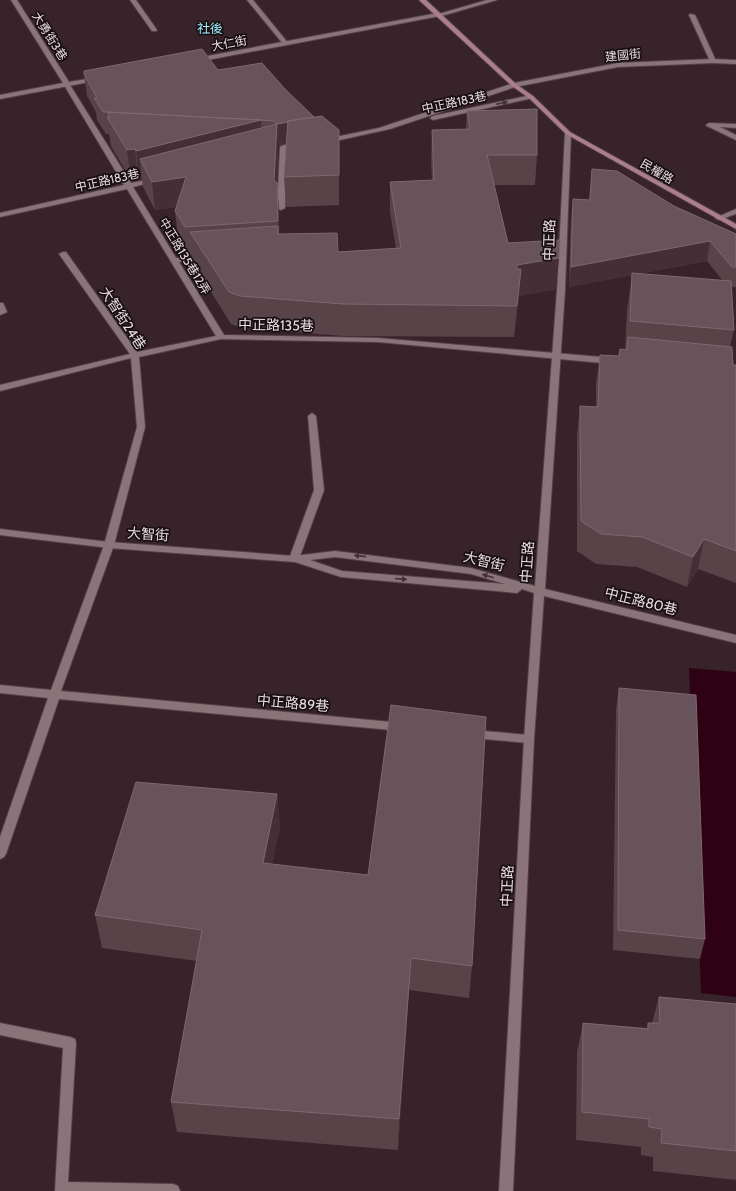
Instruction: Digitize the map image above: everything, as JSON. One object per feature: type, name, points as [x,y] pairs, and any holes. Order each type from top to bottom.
[{"type":"main road","points":[[422,0],[514,85],[531,97],[568,133]]},
{"type":"main road","name":"民權路","points":[[568,133],[736,228]]},
{"type":"street","name":"大勇街3巷","points":[[14,0],[99,137]]},
{"type":"street","points":[[133,0],[154,30]]},
{"type":"street","points":[[250,0],[286,44]]},
{"type":"street","name":"大仁街","points":[[192,61],[438,15],[494,0]]},
{"type":"street","points":[[692,15],[713,61]]},
{"type":"street","name":"建國街","points":[[514,85],[618,65],[713,61],[736,62]]},
{"type":"street","points":[[0,97],[106,77]]},
{"type":"street","name":"中正路183巷","points":[[382,129],[514,85]]},
{"type":"street","name":"中正路183巷","points":[[322,140],[382,129],[531,97]]},
{"type":"street","points":[[736,126],[710,125],[736,138]]},
{"type":"street","name":"中正路","points":[[506,1191],[528,739],[557,357],[568,133]]},
{"type":"street","points":[[99,137],[106,137]]},
{"type":"street","name":"中正路135巷12弄","points":[[99,137],[221,337]]},
{"type":"street","points":[[281,208],[279,148],[305,144]]},
{"type":"street","name":"中正路183巷","points":[[0,215],[160,179]]},
{"type":"street","points":[[719,218],[736,211]]},
{"type":"street","name":"大智街24巷","points":[[63,254],[135,355],[141,427],[109,545]]},
{"type":"street","points":[[174,260],[212,258]]},
{"type":"street","points":[[0,305],[3,312],[0,312]]},
{"type":"street","name":"中正路135巷","points":[[0,388],[135,355],[221,337],[378,340],[619,362]]},
{"type":"street","points":[[294,559],[319,490],[312,416]]},
{"type":"street","name":"大智街","points":[[0,532],[109,545],[294,559],[335,554],[380,558],[471,571],[539,591]]},
{"type":"street","points":[[0,854],[55,694],[109,545]]},
{"type":"street","name":"大智街","points":[[294,559],[341,574],[539,591]]},
{"type":"street","name":"中正路80巷","points":[[539,591],[736,639]]},
{"type":"street","name":"中正路89巷","points":[[0,689],[410,728]]},
{"type":"street","points":[[458,732],[528,739]]},
{"type":"street","points":[[0,1029],[70,1043],[61,1189],[173,1191]]},
{"type":"shaded area","points":[[689,668],[736,672],[736,997],[701,993]]},
{"type":"building","points":[[202,49],[218,70],[262,63],[285,89],[314,117],[277,124],[273,121],[261,120],[103,112],[94,98],[97,98],[84,74],[84,71]]},
{"type":"building","points":[[537,109],[537,155],[487,155],[508,243],[560,240],[559,258],[517,265],[517,269],[521,269],[517,306],[343,304],[240,296],[229,292],[190,232],[278,226],[278,234],[337,233],[338,252],[401,248],[390,182],[434,180],[432,130],[470,129],[467,111]]},
{"type":"building","points":[[107,112],[261,120],[136,151],[135,149],[127,150],[107,117],[110,117]]},
{"type":"building","points":[[322,116],[339,130],[339,175],[284,177],[288,121]]},
{"type":"building","points":[[277,124],[274,180],[277,183],[278,221],[185,227],[175,211],[186,177],[152,182],[140,159]]},
{"type":"building","points":[[592,169],[617,171],[674,206],[736,234],[736,267],[732,267],[710,241],[571,267],[573,199],[590,200]]},
{"type":"building","points":[[632,273],[731,281],[734,330],[630,321]]},
{"type":"building","points":[[628,337],[732,347],[733,365],[736,365],[736,551],[704,539],[693,557],[642,537],[601,534],[581,521],[580,406],[598,407],[600,355],[619,356],[620,349],[627,350]]},
{"type":"building","points":[[619,688],[696,695],[705,939],[618,930]]},
{"type":"building","points":[[391,705],[486,717],[472,966],[411,958],[399,1119],[171,1102],[202,930],[95,915],[136,782],[277,794],[263,863],[368,875]]},
{"type":"building","points":[[659,997],[736,1004],[736,1151],[661,1143],[662,1129],[649,1127],[649,1119],[582,1112],[583,1023],[648,1029],[648,1023],[660,1023]]},
{"type":"district","name":"社後","points":[[210,28]]}]
